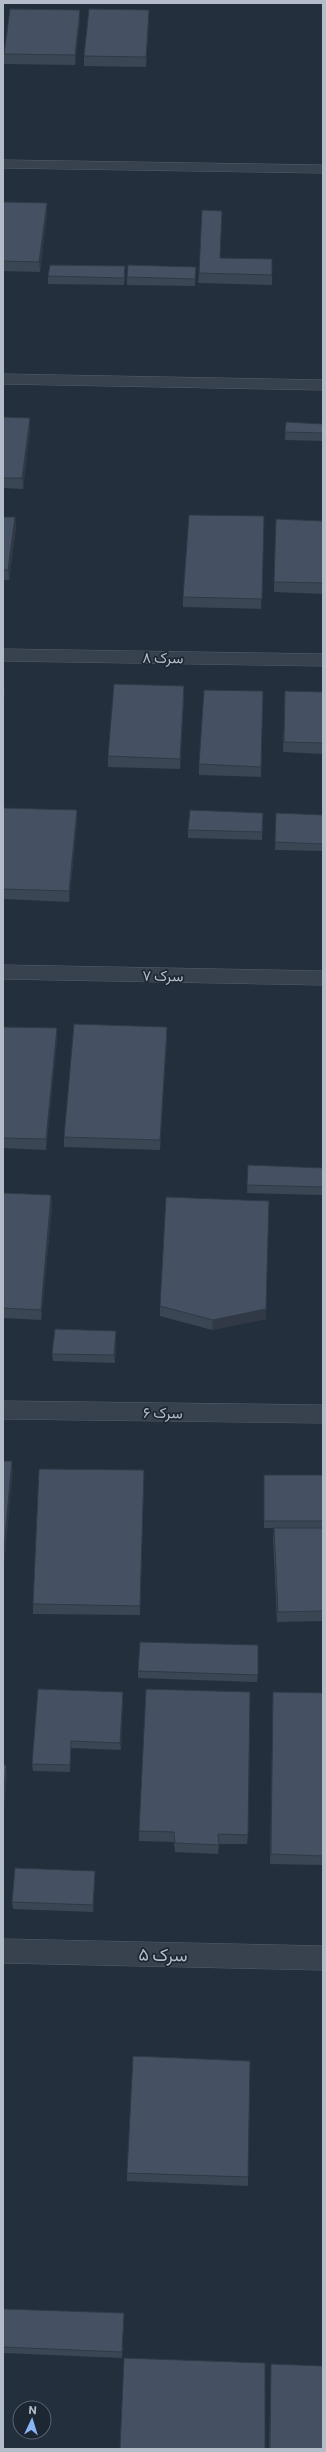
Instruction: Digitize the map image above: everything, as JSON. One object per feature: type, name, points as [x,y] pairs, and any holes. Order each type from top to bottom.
[{"type":"street","points":[[3,164],[323,169]]},
{"type":"street","points":[[3,378],[323,385]]},
{"type":"street","name":"سرک ۸","points":[[3,655],[323,660]]},
{"type":"street","name":"سرک ۷","points":[[3,972],[323,978]]},
{"type":"street","name":"سرک ۶","points":[[3,1410],[323,1414]]},
{"type":"street","name":"سرک ۵","points":[[3,1951],[323,1958]]},
{"type":"building","points":[[10,9],[80,10],[75,55],[4,54]]},
{"type":"building","points":[[89,9],[149,10],[146,57],[84,56]]},
{"type":"building","points":[[3,202],[47,203],[39,262],[3,261]]},
{"type":"building","points":[[202,210],[222,211],[220,258],[272,259],[272,275],[199,273]]},
{"type":"building","points":[[50,265],[125,266],[124,278],[48,276]]},
{"type":"building","points":[[128,265],[196,267],[195,279],[127,277]]},
{"type":"building","points":[[3,417],[30,418],[22,478],[3,478]]},
{"type":"building","points":[[286,422],[323,424],[323,433],[285,432]]},
{"type":"building","points":[[189,515],[264,516],[262,599],[183,597]]},
{"type":"building","points":[[3,517],[15,517],[8,570],[3,570]]},
{"type":"building","points":[[276,519],[323,521],[323,583],[274,582]]},
{"type":"building","points":[[114,684],[184,686],[180,759],[108,756]]},
{"type":"building","points":[[204,690],[263,691],[261,767],[199,764]]},
{"type":"building","points":[[285,691],[323,692],[323,743],[284,742]]},
{"type":"building","points":[[3,808],[77,810],[69,891],[3,889]]},
{"type":"building","points":[[190,810],[263,813],[262,832],[188,830]]},
{"type":"building","points":[[276,813],[323,815],[323,844],[275,842]]},
{"type":"building","points":[[74,1024],[167,1027],[160,1140],[64,1137]]},
{"type":"building","points":[[3,1027],[57,1028],[46,1139],[3,1138]]},
{"type":"building","points":[[248,1165],[323,1168],[323,1187],[247,1185]]},
{"type":"building","points":[[3,1193],[51,1195],[41,1310],[3,1308]]},
{"type":"building","points":[[166,1197],[269,1201],[266,1309],[213,1320],[160,1306]]},
{"type":"building","points":[[55,1329],[116,1331],[114,1355],[52,1354]]},
{"type":"building","points":[[3,1461],[12,1461],[3,1559]]},
{"type":"building","points":[[39,1469],[144,1470],[140,1606],[33,1604]]},
{"type":"building","points":[[264,1475],[323,1475],[323,1521],[264,1521]]},
{"type":"building","points":[[274,1528],[323,1528],[323,1611],[278,1612]]},
{"type":"building","points":[[140,1642],[258,1645],[258,1675],[138,1671]]},
{"type":"building","points":[[38,1689],[123,1692],[120,1743],[71,1741],[70,1765],[32,1764]]},
{"type":"building","points":[[146,1689],[250,1692],[248,1835],[218,1834],[219,1845],[175,1843],[174,1832],[139,1831]]},
{"type":"building","points":[[273,1692],[323,1693],[323,1856],[271,1854]]},
{"type":"building","points":[[3,1765],[6,1765],[3,1801]]},
{"type":"building","points":[[15,1868],[95,1871],[93,1905],[12,1902]]},
{"type":"building","points":[[133,2056],[250,2061],[248,2177],[127,2173]]},
{"type":"building","points":[[3,2309],[124,2313],[122,2352],[3,2347]]},
{"type":"building","points":[[124,2358],[265,2363],[265,2449],[120,2449]]},
{"type":"building","points":[[271,2364],[323,2366],[323,2449],[270,2449]]}]
